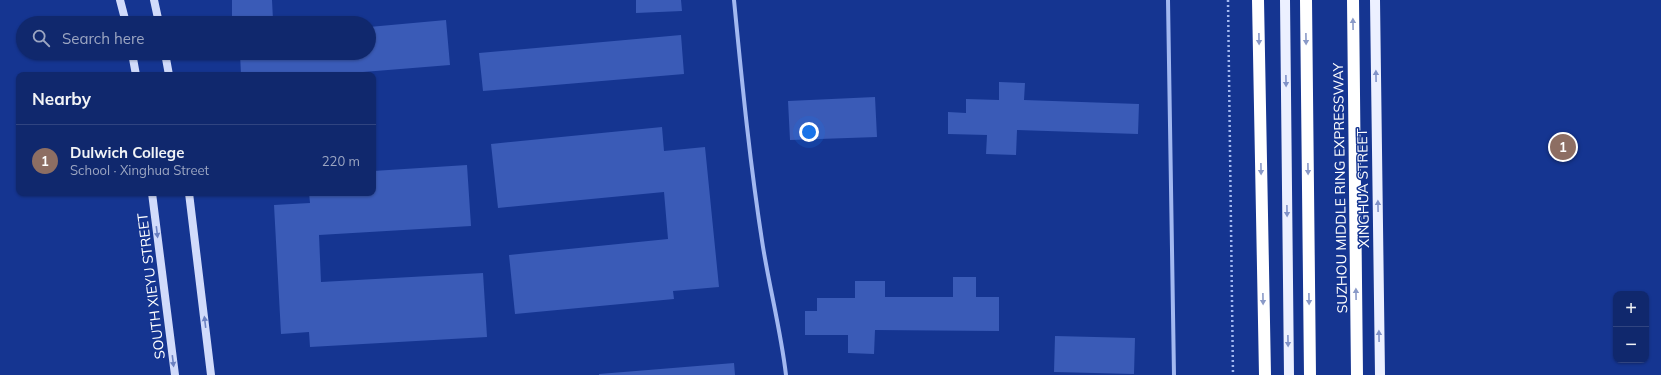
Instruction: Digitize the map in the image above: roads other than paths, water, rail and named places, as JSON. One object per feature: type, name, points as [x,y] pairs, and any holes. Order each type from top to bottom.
[{"type":"highway","points":[[1258,0],[1264,375]]},
{"type":"highway","points":[[1306,0],[1310,375]]},
{"type":"highway","name":"SUZHOU MIDDLE RING EXPRESSWAY","points":[[1353,0],[1357,375]]},
{"type":"main road","points":[[120,0],[124,16]]},
{"type":"main road","points":[[154,0],[157,16]]},
{"type":"main road","points":[[1285,0],[1288,375]]},
{"type":"main road","name":"XINGHUA STREET","points":[[1375,0],[1380,375]]},
{"type":"main road","points":[[133,60],[135,72]]},
{"type":"main road","points":[[166,60],[168,72]]},
{"type":"main road","name":"SOUTH XIEYU STREET","points":[[152,196],[174,375]]},
{"type":"main road","points":[[189,196],[211,375]]},
{"type":"street","points":[[734,0],[746,121],[762,239],[784,355],[786,375]]},
{"type":"street","points":[[1168,0],[1174,375]]},
{"type":"place","name":"Dulwich College","points":[[1563,147]]}]
